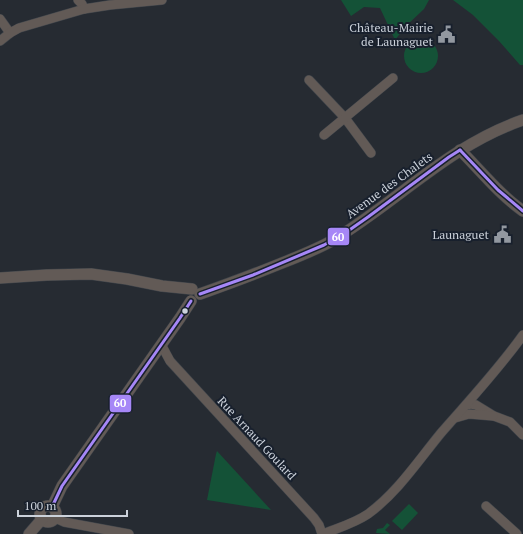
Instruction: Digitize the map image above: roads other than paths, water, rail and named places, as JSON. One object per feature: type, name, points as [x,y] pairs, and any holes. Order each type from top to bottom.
[{"type":"street","points":[[78,0],[84,9]]},
{"type":"street","points":[[0,40],[19,28],[84,9],[162,0]]},
{"type":"street","points":[[0,20],[10,33]]},
{"type":"street","points":[[324,135],[393,78]]},
{"type":"street","points":[[309,80],[345,118],[371,153]]},
{"type":"street","name":"Avenue des Chalets","points":[[193,296],[258,273],[324,245],[368,217],[448,157],[490,133],[523,120]]},
{"type":"street","points":[[460,150],[503,194],[523,211]]},
{"type":"street","points":[[0,278],[91,274],[162,286],[182,295],[193,296],[180,318],[62,486],[52,507]]},
{"type":"street","points":[[323,534],[366,515],[380,505],[399,485],[480,389],[523,335]]},
{"type":"street","name":"Rue Arnaud Goulard","points":[[160,346],[163,348],[170,362],[314,518],[323,534]]},
{"type":"street","name":"Rue Arnaud Goulard","points":[[154,355],[170,362]]},
{"type":"street","points":[[466,405],[476,405],[494,416],[510,422],[523,435]]},
{"type":"street","points":[[455,418],[469,414],[494,416]]},
{"type":"street","points":[[60,520],[52,507],[46,506],[41,510],[40,516],[48,522],[60,520],[105,532],[129,534]]},
{"type":"street","points":[[486,506],[517,534]]},
{"type":"street","points":[[29,534],[42,519]]},
{"type":"place","name":"Château-Mairie de Launaguet","points":[[446,34]]},
{"type":"place","name":"Launaguet","points":[[502,234]]}]
